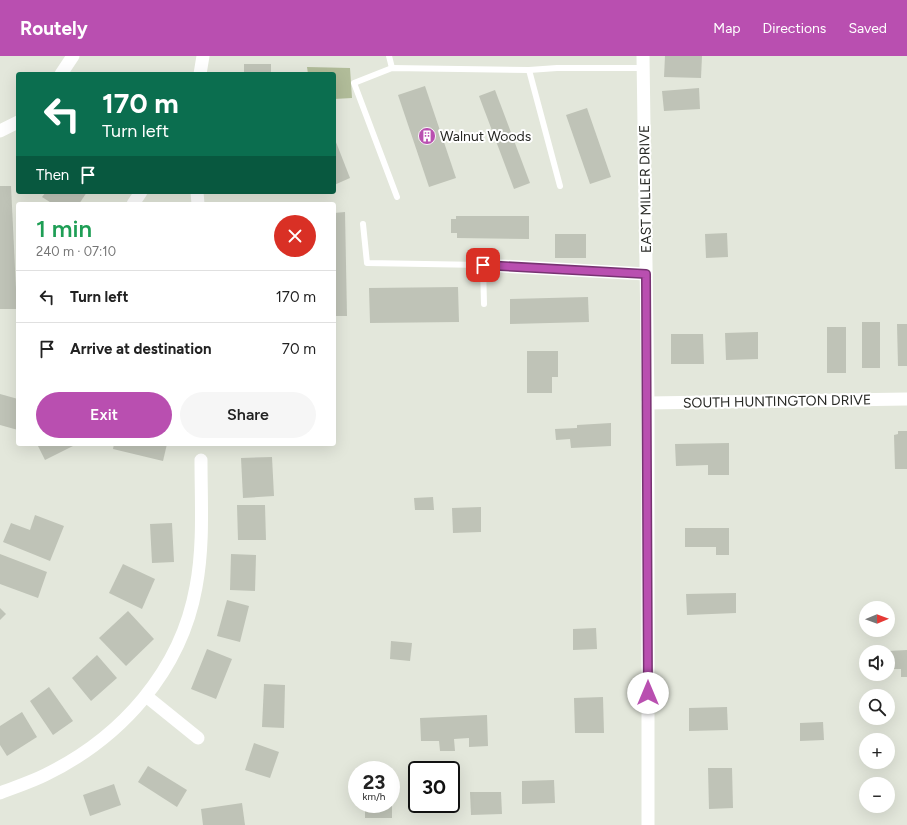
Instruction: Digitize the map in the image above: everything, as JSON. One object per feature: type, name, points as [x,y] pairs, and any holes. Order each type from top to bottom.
[{"type":"street","points":[[62,72],[73,56]]},
{"type":"street","points":[[200,72],[203,56]]},
{"type":"street","name":"EAST MILLER DRIVE","points":[[643,62],[648,403],[648,825]]},
{"type":"street","points":[[0,131],[16,123]]},
{"type":"street","points":[[483,265],[646,274]]},
{"type":"street","name":"SOUTH HUNTINGTON DRIVE","points":[[648,403],[907,399]]},
{"type":"street","points":[[0,793],[45,776],[86,752],[120,725],[146,696],[164,671],[180,639],[190,612],[196,586],[201,531],[200,460]]},
{"type":"street","points":[[146,696],[198,738]]},
{"type":"lane","points":[[389,56],[392,68]]},
{"type":"lane","points":[[398,197],[354,83],[392,68],[529,70],[643,62]]},
{"type":"lane","points":[[529,70],[560,186]]},
{"type":"lane","points":[[363,224],[367,263],[483,265],[484,304]]},
{"type":"green space","points":[[307,67],[350,68],[352,98],[336,99],[336,72],[308,72]]},
{"type":"building","points":[[665,56],[702,56],[701,78],[664,77]]},
{"type":"building","points":[[244,64],[271,64],[271,72],[244,72]]},
{"type":"building","name":"Walnut Woods","points":[[425,86],[456,178],[429,187],[398,95]]},
{"type":"building","points":[[699,88],[700,109],[664,111],[662,91]]},
{"type":"building","name":"Walnut Woods","points":[[495,90],[530,183],[514,189],[479,96]]},
{"type":"building","name":"Walnut Woods","points":[[587,108],[611,177],[590,184],[566,115]]},
{"type":"building","points":[[336,142],[350,178],[336,184]]},
{"type":"building","points":[[0,186],[11,186],[16,309],[0,309]]},
{"type":"building","points":[[44,194],[86,194],[80,202],[50,202],[42,197]]},
{"type":"building","points":[[345,212],[347,316],[336,316],[336,213]]},
{"type":"building","points":[[456,216],[529,216],[529,239],[457,238],[457,233],[451,233],[451,219],[456,219]]},
{"type":"building","points":[[727,233],[728,257],[706,258],[705,234]]},
{"type":"building","points":[[555,234],[586,234],[586,258],[555,258]]},
{"type":"building","points":[[458,287],[459,322],[370,323],[369,288]]},
{"type":"building","points":[[588,297],[589,322],[510,324],[510,299]]},
{"type":"building","points":[[862,322],[880,322],[880,368],[862,368]]},
{"type":"building","points":[[897,324],[907,324],[907,366],[898,366]]},
{"type":"building","points":[[827,327],[846,327],[846,373],[827,373]]},
{"type":"building","points":[[758,332],[758,359],[726,360],[725,333]]},
{"type":"building","points":[[671,334],[703,334],[704,364],[671,364]]},
{"type":"building","points":[[527,351],[558,351],[558,377],[552,377],[552,393],[527,393]]},
{"type":"building","points":[[0,394],[16,398],[16,429],[0,425]]},
{"type":"building","points":[[611,423],[611,446],[571,448],[570,439],[556,440],[555,429],[577,428],[577,425]]},
{"type":"building","points":[[898,431],[907,431],[907,469],[895,469],[894,435],[898,434]]},
{"type":"building","points":[[729,443],[729,475],[708,475],[708,465],[676,466],[675,444]]},
{"type":"building","points":[[38,446],[73,446],[45,460]]},
{"type":"building","points":[[114,446],[167,446],[163,461],[113,449]]},
{"type":"building","points":[[272,457],[274,496],[243,498],[241,458]]},
{"type":"building","points":[[433,497],[434,510],[415,510],[414,498]]},
{"type":"building","points":[[237,505],[265,505],[266,540],[238,540]]},
{"type":"building","points":[[481,507],[481,532],[453,533],[452,508]]},
{"type":"building","points":[[35,515],[64,526],[50,561],[3,542],[11,523],[30,530]]},
{"type":"building","points":[[172,523],[174,562],[152,563],[150,524]]},
{"type":"building","points":[[685,528],[729,528],[729,555],[716,555],[716,547],[685,547]]},
{"type":"building","points":[[0,554],[47,572],[38,598],[0,584]]},
{"type":"building","points":[[231,554],[256,555],[255,591],[230,590]]},
{"type":"building","points":[[123,564],[155,579],[142,609],[109,593]]},
{"type":"building","points":[[736,593],[736,613],[687,615],[686,594]]},
{"type":"building","points":[[227,600],[249,606],[240,642],[217,636]]},
{"type":"building","points":[[0,608],[6,614],[0,620]]},
{"type":"building","points":[[128,611],[154,639],[126,666],[99,638]]},
{"type":"building","points":[[596,628],[597,649],[573,650],[573,629]]},
{"type":"building","points":[[391,641],[412,643],[410,661],[390,659]]},
{"type":"building","points":[[207,649],[232,659],[216,699],[191,689]]},
{"type":"building","points":[[907,650],[907,677],[901,677],[901,669],[895,669],[895,651]]},
{"type":"building","points":[[97,655],[117,678],[91,701],[72,678]]},
{"type":"building","points":[[264,684],[285,685],[284,728],[262,727]]},
{"type":"building","points":[[49,687],[73,721],[53,735],[30,701]]},
{"type":"building","points":[[603,697],[604,733],[575,733],[574,698]]},
{"type":"building","points":[[727,707],[728,730],[689,731],[689,708]]},
{"type":"building","points":[[22,712],[37,737],[7,756],[0,745],[0,726]]},
{"type":"building","points":[[487,715],[488,746],[469,747],[469,738],[454,739],[455,751],[440,751],[439,741],[421,741],[420,718]]},
{"type":"building","points":[[823,722],[824,740],[800,741],[800,723]]},
{"type":"building","points":[[254,743],[279,752],[270,778],[245,770]]},
{"type":"building","points":[[148,766],[187,790],[177,807],[138,782]]},
{"type":"building","points":[[708,768],[732,768],[733,808],[709,809]]},
{"type":"building","points":[[554,780],[555,803],[522,804],[522,781]]},
{"type":"building","points":[[114,784],[121,805],[90,816],[83,795]]},
{"type":"building","points":[[470,792],[501,792],[502,814],[471,815]]},
{"type":"building","points":[[242,803],[245,825],[203,825],[201,809]]},
{"type":"building","points":[[365,813],[392,813],[392,818],[365,818]]},
{"type":"place","name":"Walnut Woods","points":[[427,136]]},
{"type":"route","points":[[483,265],[646,274],[648,403],[648,693]]}]
